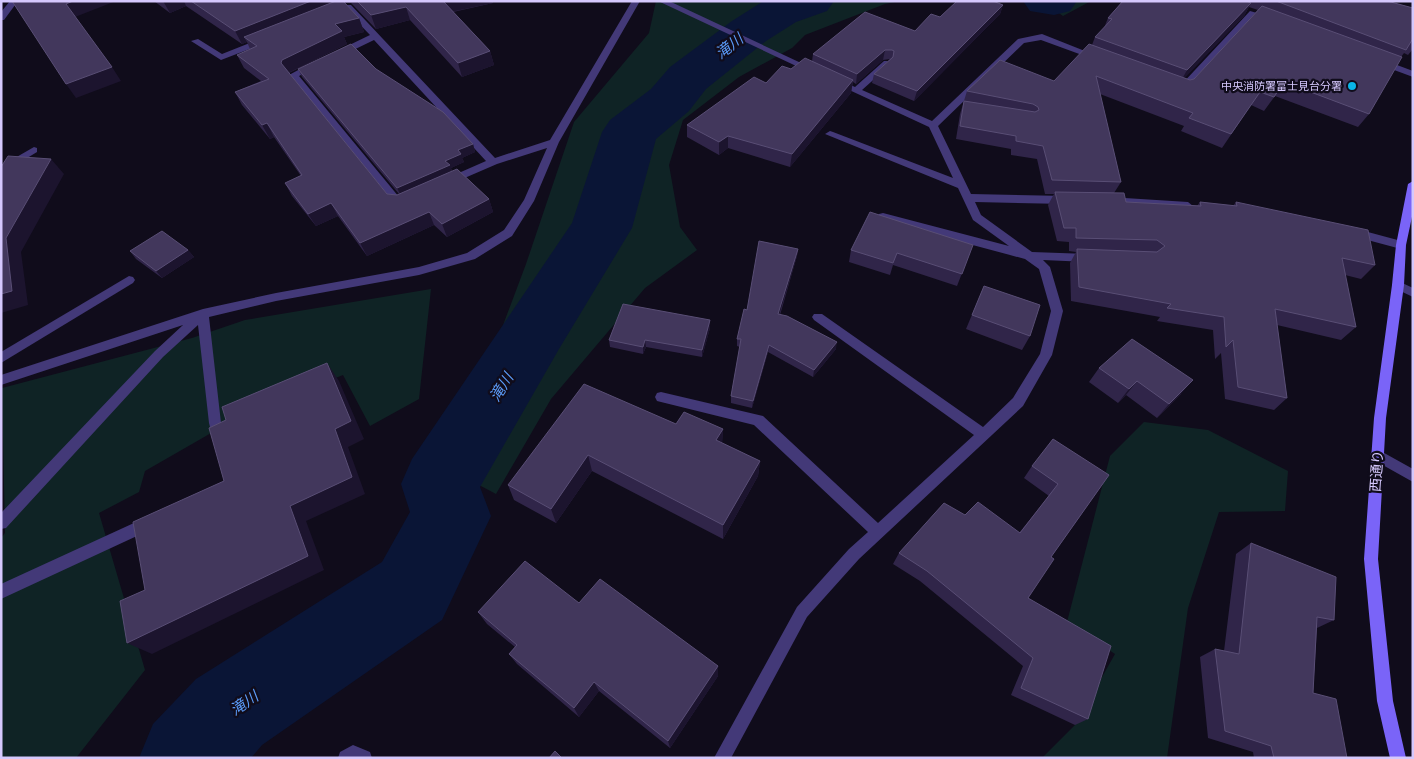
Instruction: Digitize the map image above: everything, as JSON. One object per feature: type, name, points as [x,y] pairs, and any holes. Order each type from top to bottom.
[{"type":"street","points":[[1,18],[14,1]]},
{"type":"street","points":[[1,380],[203,314],[419,271],[471,256],[508,233],[528,201],[554,142],[636,1]]},
{"type":"street","points":[[662,1],[933,125],[977,217],[1044,267],[1058,311],[1046,355],[1018,402],[854,554],[802,612],[722,758]]},
{"type":"street","points":[[338,10],[348,7],[493,162]]},
{"type":"street","points":[[1164,82],[1182,88],[1253,14]]},
{"type":"street","points":[[195,41],[221,57],[275,36]]},
{"type":"street","points":[[375,36],[294,75],[398,202],[415,195]]},
{"type":"street","points":[[933,125],[955,108],[1020,42],[1042,37],[1108,61]]},
{"type":"street","points":[[1368,57],[1413,74]]},
{"type":"street","points":[[857,90],[887,62]]},
{"type":"street","points":[[830,134],[963,186]]},
{"type":"street","points":[[441,184],[493,162],[554,142]]},
{"type":"street","points":[[1,171],[34,150]]},
{"type":"street","name":"西通り","points":[[1398,758],[1385,700],[1370,559],[1380,418],[1398,285],[1401,245],[1413,184]]},
{"type":"street","points":[[969,198],[1078,200]]},
{"type":"street","points":[[1098,201],[1203,206]]},
{"type":"street","points":[[883,217],[1030,256],[1099,258]]},
{"type":"street","points":[[1344,229],[1401,245]]},
{"type":"street","points":[[1,358],[129,280]]},
{"type":"street","points":[[1398,285],[1413,293]]},
{"type":"street","points":[[203,314],[215,423]]},
{"type":"street","points":[[1,523],[159,354],[203,314]]},
{"type":"street","points":[[818,317],[983,434]]},
{"type":"street","points":[[661,397],[758,420],[878,532]]},
{"type":"street","points":[[1377,455],[1413,476]]},
{"type":"street","points":[[1,592],[148,524]]},
{"type":"street","points":[[346,758],[353,753],[364,758]]},
{"type":"green space","points":[[656,1],[900,1],[885,4],[805,35],[792,48],[739,77],[683,120],[669,165],[680,227],[697,250],[645,288],[551,399],[496,494],[449,469],[526,264],[574,122],[649,33]]},
{"type":"green space","points":[[1042,1],[1091,1],[1063,16]]},
{"type":"green space","points":[[431,289],[419,399],[370,426],[343,375],[239,417],[145,471],[139,492],[99,513],[145,670],[76,758],[1,758],[1,538],[5,533],[2,388],[192,338],[245,320]]},
{"type":"green space","points":[[1144,422],[1208,430],[1288,471],[1285,511],[1219,512],[1188,608],[1167,758],[1042,758],[1075,725],[1115,654],[1067,622],[1110,456]]},
{"type":"building","points":[[12,1],[73,1],[66,4],[112,67],[66,84]]},
{"type":"building","points":[[191,1],[311,1],[235,31]]},
{"type":"building","points":[[336,1],[343,1],[359,18],[335,24],[342,31],[282,60],[281,63],[387,194],[397,195],[457,169],[489,199],[442,224],[429,212],[360,243],[331,203],[308,214],[285,183],[302,175],[267,123],[262,125],[235,92],[269,79],[237,55],[257,46],[244,37]]},
{"type":"building","points":[[357,1],[443,1],[490,51],[458,63],[406,7],[371,15]]},
{"type":"building","points":[[957,1],[993,1],[1003,5],[917,91],[874,74],[893,57],[894,51],[892,50],[885,50],[857,74],[813,54],[865,12],[915,31],[931,14],[940,17]]},
{"type":"building","points":[[1123,1],[1246,1],[1251,3],[1187,70],[1095,37],[1112,19],[1108,18]]},
{"type":"building","points":[[1276,1],[1387,1],[1413,8],[1413,41],[1406,50]]},
{"type":"building","points":[[1262,6],[1402,57],[1369,114],[1284,82],[1274,97],[1260,92],[1231,134],[1189,118],[1193,113],[1096,76],[1121,182],[1052,180],[1043,146],[1016,141],[1016,136],[960,126],[964,101],[1035,112],[1039,110],[1033,104],[967,91],[1000,60],[1054,81],[1089,44],[1190,80],[1194,79]]},
{"type":"building","points":[[351,44],[376,69],[443,112],[473,144],[458,150],[461,154],[445,161],[450,165],[397,188],[298,69]]},
{"type":"building","points":[[805,58],[853,80],[792,154],[728,136],[719,142],[687,125],[754,77],[766,83],[782,66],[791,69]]},
{"type":"building","points":[[8,156],[51,159],[6,238],[12,291],[1,294],[1,167]]},
{"type":"building","points":[[1055,192],[1124,193],[1126,202],[1201,206],[1200,202],[1237,206],[1236,202],[1368,230],[1375,265],[1342,258],[1356,327],[1275,309],[1287,398],[1238,387],[1233,340],[1226,347],[1224,317],[1167,308],[1171,304],[1079,287],[1077,249],[1157,252],[1165,246],[1157,240],[1076,238],[1076,228],[1064,228]]},
{"type":"building","points":[[870,212],[973,245],[962,274],[897,253],[893,263],[851,250]]},
{"type":"building","points":[[162,231],[188,250],[156,271],[130,251]]},
{"type":"building","points":[[759,241],[798,249],[778,314],[787,316],[837,342],[814,370],[769,345],[753,401],[731,396],[741,339],[737,339],[744,309],[747,310]]},
{"type":"building","points":[[984,286],[1040,305],[1030,336],[972,315]]},
{"type":"building","points":[[623,304],[710,320],[702,350],[645,340],[643,347],[609,340]]},
{"type":"building","points":[[1132,339],[1193,380],[1169,404],[1137,381],[1129,389],[1099,368]]},
{"type":"building","points":[[327,363],[351,421],[335,429],[352,477],[290,506],[308,556],[127,643],[120,601],[145,590],[133,522],[224,481],[209,428],[226,420],[222,407]]},
{"type":"building","points":[[584,384],[676,424],[684,412],[723,429],[716,440],[760,461],[723,525],[588,455],[551,509],[508,485]]},
{"type":"building","points":[[1053,439],[1109,475],[1051,557],[1054,559],[1028,598],[1111,646],[1088,719],[1021,688],[1033,658],[927,571],[899,553],[944,503],[965,515],[978,502],[1020,533],[1058,484],[1032,466]]},
{"type":"building","points":[[1251,543],[1336,577],[1334,620],[1317,617],[1313,693],[1336,699],[1347,758],[1274,758],[1271,746],[1225,731],[1215,649],[1239,654]]},
{"type":"building","points":[[525,561],[579,603],[600,579],[718,666],[668,741],[594,682],[574,708],[509,654],[517,645],[478,612]]},
{"type":"building","points":[[555,751],[562,758],[549,758]]},
{"type":"waterway","name":"滝川","points":[[187,758],[229,712],[412,591],[451,516],[440,484],[535,330],[601,228],[630,132],[670,100],[688,78],[749,31],[779,12],[811,1]]},
{"type":"waterway","name":"滝川","points":[[1046,1],[1054,1]]},
{"type":"place","name":"中央消防署富士見台分署","points":[[1352,86]]}]
